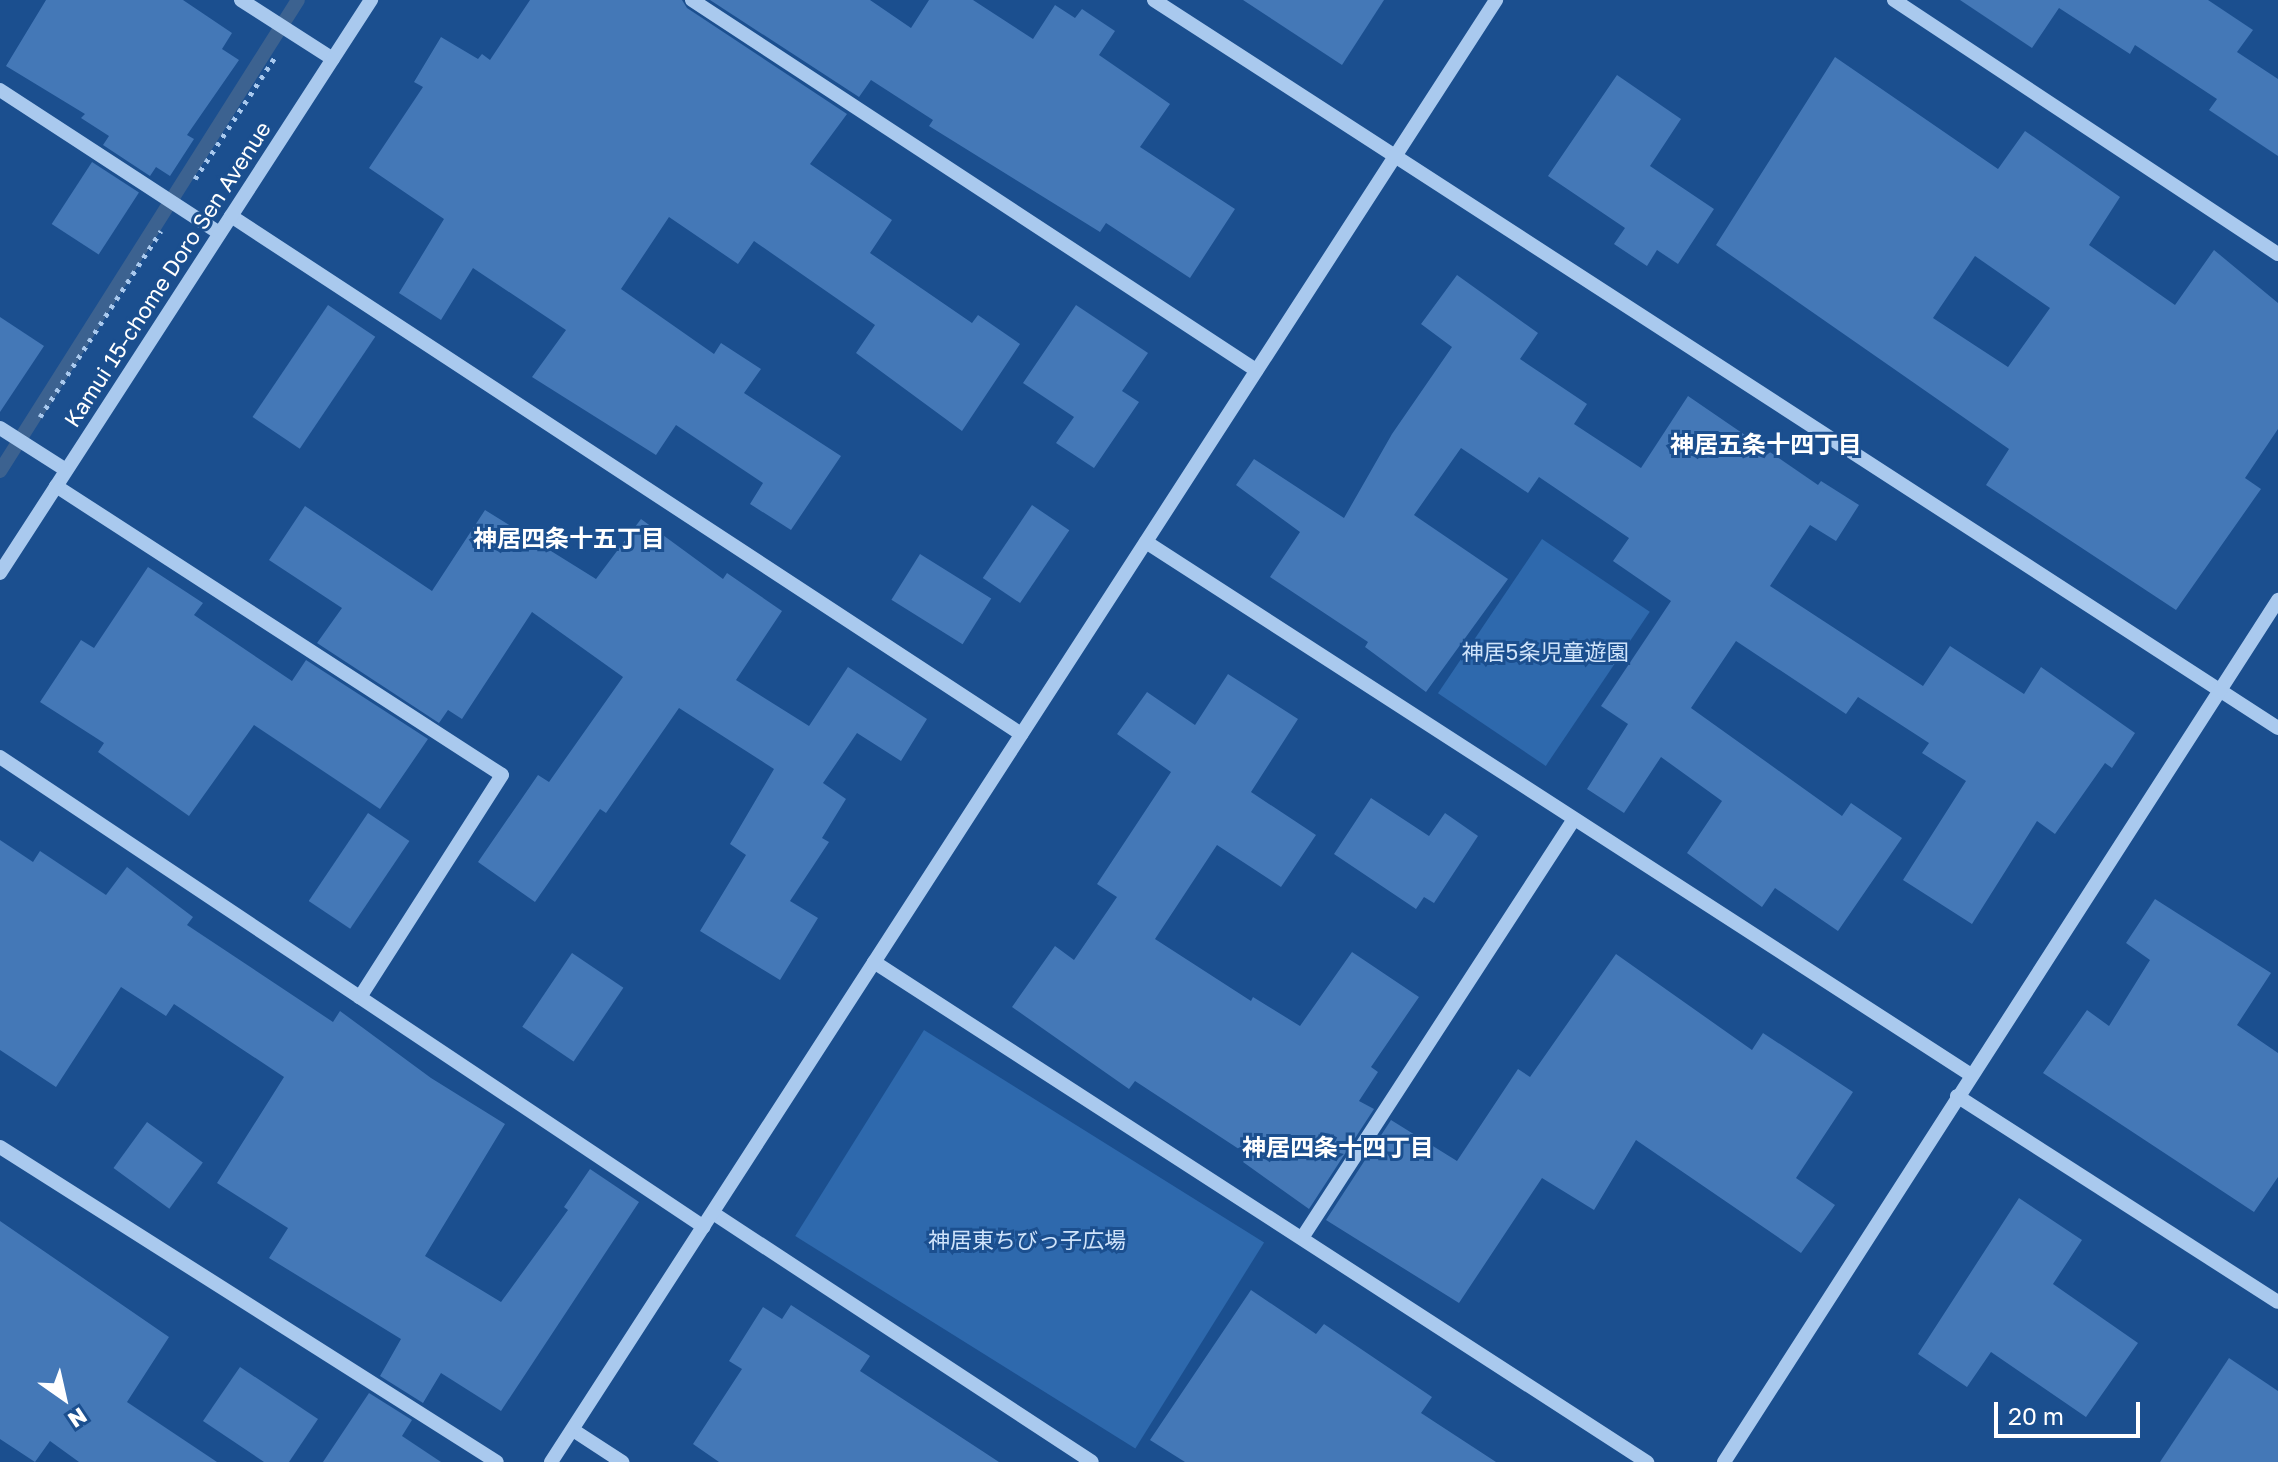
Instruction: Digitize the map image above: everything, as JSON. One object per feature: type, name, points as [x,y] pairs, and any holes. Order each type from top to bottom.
[{"type":"street","points":[[241,0],[333,59]]},
{"type":"street","name":"Kamui 15-chome Doro Sen Avenue","points":[[0,573],[371,0]]},
{"type":"street","points":[[692,0],[1256,370]]},
{"type":"street","points":[[1154,0],[2278,728]]},
{"type":"street","points":[[551,1462],[1496,0]]},
{"type":"street","points":[[1894,0],[2278,254]]},
{"type":"street","points":[[0,90],[219,233]]},
{"type":"street","points":[[231,216],[1021,734]]},
{"type":"street","points":[[0,428],[66,470]]},
{"type":"street","points":[[56,486],[502,775],[360,997]]},
{"type":"street","points":[[1146,542],[1573,821],[1971,1075]]},
{"type":"street","points":[[1724,1462],[2278,600]]},
{"type":"street","points":[[0,757],[704,1227]]},
{"type":"street","points":[[1302,1238],[1573,821]]},
{"type":"street","points":[[874,962],[1647,1462]]},
{"type":"street","points":[[1957,1096],[2278,1302]]},
{"type":"street","points":[[0,1147],[497,1462]]},
{"type":"street","points":[[713,1213],[1092,1462]]},
{"type":"street","points":[[573,1430],[622,1462]]},
{"type":"path","points":[[23,444],[290,33]]},
{"type":"green space","name":"神居5条児童遊園","points":[[1542,539],[1650,612],[1546,766],[1438,693]]},
{"type":"green space","name":"神居東ちびっ子広場","points":[[924,1030],[1264,1242],[1135,1449],[795,1236]]},
{"type":"building","points":[[46,0],[183,0],[232,33],[222,49],[239,60],[187,135],[194,139],[170,176],[156,167],[150,176],[103,145],[109,136],[81,118],[85,114],[6,66]]},
{"type":"building","points":[[530,0],[682,0],[687,8],[847,114],[810,164],[892,220],[870,253],[972,323],[978,315],[1020,344],[962,431],[856,353],[875,325],[754,241],[738,264],[669,217],[621,289],[714,354],[721,343],[761,369],[744,393],[841,456],[791,530],[750,504],[763,483],[676,425],[656,455],[532,377],[566,330],[473,268],[441,320],[399,293],[444,219],[369,168],[423,87],[414,82],[441,37],[478,59],[482,54],[490,60]]},
{"type":"building","points":[[710,0],[870,0],[911,28],[929,0],[973,0],[1033,39],[1055,5],[1075,18],[1082,9],[1115,31],[1099,55],[1170,104],[1140,147],[1235,209],[1190,278],[1106,223],[1100,232],[929,126],[933,120],[871,80],[859,97]]},
{"type":"building","points":[[1243,0],[1384,0],[1342,65]]},
{"type":"building","points":[[1960,0],[2208,0],[2253,30],[2237,52],[2278,79],[2278,156],[2209,110],[2217,99],[2135,45],[2130,54],[2059,8],[2032,48]]},
{"type":"building","points":[[1835,57],[1998,169],[2025,131],[2120,197],[2089,245],[2175,305],[2214,250],[2278,303],[2278,429],[2245,478],[2261,489],[2176,610],[1986,485],[2009,449],[1716,245]],"holes":[[[1975,256],[2050,308],[2008,367],[1933,318]]]},
{"type":"building","points":[[1617,75],[1681,119],[1650,166],[1714,209],[1678,264],[1657,250],[1647,266],[1614,244],[1625,228],[1548,176]]},
{"type":"building","points":[[92,162],[139,192],[99,255],[52,224]]},
{"type":"building","points":[[1457,275],[1538,333],[1520,359],[1587,404],[1574,424],[1641,468],[1688,396],[1818,485],[1821,481],[1859,505],[1836,541],[1810,525],[1770,586],[1923,686],[1950,646],[2024,694],[2041,667],[2135,733],[2112,768],[2105,763],[2055,834],[2037,821],[1972,924],[1903,880],[1966,781],[1922,753],[1929,743],[1858,697],[1846,714],[1736,641],[1691,708],[1842,816],[1851,803],[1902,838],[1838,931],[1775,888],[1762,907],[1687,853],[1722,801],[1661,757],[1624,813],[1587,789],[1628,724],[1601,706],[1671,601],[1613,561],[1629,538],[1539,477],[1528,493],[1461,448],[1414,515],[1508,579],[1426,692],[1365,647],[1368,642],[1270,577],[1300,532],[1236,485],[1254,459],[1344,518],[1392,434],[1452,347],[1421,324]]},
{"type":"building","points":[[328,305],[375,337],[300,449],[253,417]]},
{"type":"building","points":[[1076,305],[1148,353],[1122,391],[1139,402],[1094,468],[1056,443],[1074,417],[1023,383]]},
{"type":"building","points":[[0,317],[44,346],[0,412]]},
{"type":"building","points":[[1032,505],[1069,530],[1020,603],[983,578]]},
{"type":"building","points":[[305,506],[432,591],[485,510],[596,579],[641,519],[723,579],[727,573],[782,611],[736,680],[809,726],[848,667],[927,719],[901,761],[857,733],[823,783],[846,799],[822,838],[829,842],[790,901],[818,918],[780,980],[700,931],[746,855],[730,844],[774,769],[679,708],[606,813],[600,809],[535,902],[478,862],[538,775],[549,782],[623,677],[532,612],[462,719],[448,710],[439,723],[317,643],[342,608],[269,560]]},
{"type":"building","points":[[920,554],[991,599],[963,644],[891,600]]},
{"type":"building","points":[[148,567],[203,603],[194,615],[292,681],[306,660],[428,739],[380,809],[254,725],[189,816],[98,752],[104,743],[40,702],[81,640],[94,648]]},
{"type":"building","points":[[1228,674],[1298,719],[1251,792],[1316,835],[1281,887],[1217,845],[1155,939],[1251,1001],[1253,997],[1300,1026],[1352,952],[1419,997],[1371,1067],[1378,1072],[1359,1101],[1374,1109],[1309,1209],[1243,1162],[1248,1155],[1135,1081],[1129,1089],[1012,1007],[1055,946],[1074,960],[1117,897],[1097,884],[1171,772],[1117,734],[1147,692],[1195,725]]},
{"type":"building","points":[[1371,798],[1429,836],[1445,813],[1478,836],[1434,903],[1424,897],[1416,909],[1334,854]]},
{"type":"building","points":[[368,813],[409,841],[350,929],[309,901]]},
{"type":"building","points":[[0,840],[33,862],[40,851],[106,895],[127,867],[193,917],[187,925],[333,1022],[340,1011],[431,1078],[505,1124],[425,1256],[501,1302],[568,1210],[564,1207],[590,1169],[639,1202],[501,1411],[441,1373],[423,1403],[380,1376],[401,1339],[269,1258],[288,1228],[217,1183],[284,1077],[174,1004],[166,1016],[121,987],[56,1087],[0,1050]]},
{"type":"building","points":[[2155,899],[2271,973],[2237,1025],[2278,1053],[2278,1177],[2254,1212],[2043,1073],[2087,1010],[2109,1026],[2150,960],[2126,943]]},
{"type":"building","points":[[572,953],[623,988],[574,1061],[522,1027]]},
{"type":"building","points":[[1616,954],[1752,1050],[1763,1033],[1853,1092],[1796,1178],[1835,1205],[1801,1253],[1636,1140],[1594,1210],[1542,1178],[1459,1303],[1326,1220],[1391,1120],[1457,1161],[1518,1069],[1530,1077]]},
{"type":"building","points":[[147,1122],[203,1163],[169,1209],[113,1168]]},
{"type":"building","points":[[2019,1198],[2082,1240],[2053,1284],[2138,1343],[2086,1417],[1991,1352],[1967,1387],[1918,1354]]},
{"type":"building","points":[[0,1221],[169,1337],[127,1402],[217,1462],[79,1462],[50,1441],[35,1462],[0,1439]]},
{"type":"building","points":[[1251,1290],[1316,1334],[1324,1324],[1432,1397],[1421,1413],[1496,1462],[1185,1462],[1150,1440]]},
{"type":"building","points":[[791,1305],[870,1356],[860,1371],[999,1462],[719,1462],[693,1444],[742,1369],[729,1361],[763,1307],[782,1319]]},
{"type":"building","points":[[2229,1358],[2278,1391],[2278,1462],[2160,1462]]},
{"type":"building","points":[[240,1367],[318,1419],[289,1462],[264,1462],[203,1421]]},
{"type":"building","points":[[369,1393],[412,1420],[402,1436],[441,1462],[323,1462]]},
{"type":"waterway","points":[[0,471],[298,0]]},
{"type":"district","name":"神居五条十四丁目","points":[[1766,444]]},
{"type":"district","name":"神居四条十五丁目","points":[[569,538]]},
{"type":"district","name":"神居四条十四丁目","points":[[1338,1147]]}]
